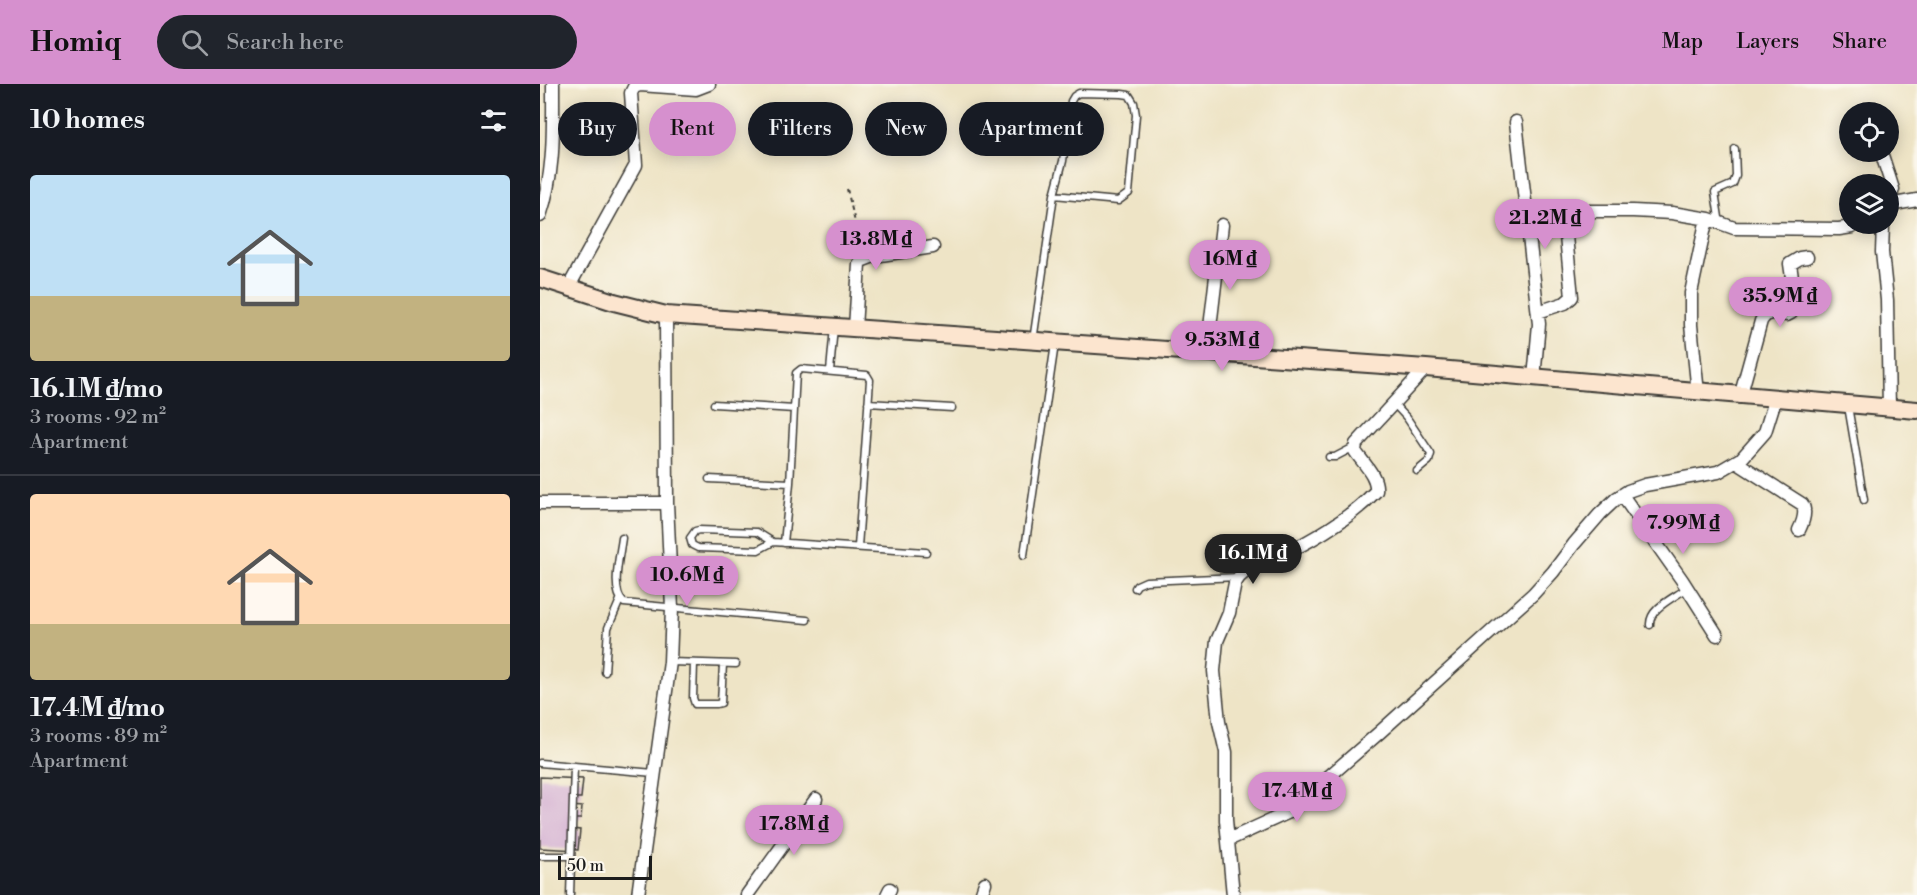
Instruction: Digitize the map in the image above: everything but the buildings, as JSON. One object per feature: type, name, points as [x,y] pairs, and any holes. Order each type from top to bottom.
[{"type":"street","points":[[540,216],[552,168],[553,84]]},
{"type":"street","points":[[568,288],[636,165],[632,93],[634,87],[640,85],[696,89],[709,84]]},
{"type":"street","points":[[1516,122],[1539,324],[1534,378]]},
{"type":"street","points":[[1899,203],[1917,200]]},
{"type":"street","points":[[1538,312],[1565,303],[1572,297],[1564,216],[1567,211],[1672,213],[1734,228],[1839,229]]},
{"type":"street","points":[[1698,393],[1690,293],[1703,237],[1714,222]]},
{"type":"street","points":[[1207,353],[1222,225]]},
{"type":"street","points":[[1883,234],[1882,252],[1887,300],[1889,408]]},
{"type":"street","points":[[855,328],[859,264],[864,258],[933,247]]},
{"type":"street","points":[[1740,397],[1761,321],[1770,312],[1787,315],[1791,313],[1796,305],[1790,264],[1807,257]]},
{"type":"street","points":[[540,278],[614,302],[666,315],[1426,368],[1917,411]]},
{"type":"street","points":[[638,895],[670,662],[672,608],[667,503],[666,315]]},
{"type":"street","points":[[1233,895],[1226,820],[1226,752],[1219,722],[1214,671],[1217,640],[1229,613],[1235,583],[1246,571],[1314,538],[1340,521],[1376,490],[1377,483],[1357,454],[1356,444],[1426,368]]},
{"type":"street","points":[[1228,840],[1287,813],[1380,732],[1533,594],[1600,514],[1622,495],[1645,485],[1718,472],[1736,462],[1765,432],[1775,400]]},
{"type":"street","points":[[1736,462],[1802,504],[1803,523],[1799,530]]},
{"type":"street","points":[[1622,495],[1717,634]]},
{"type":"street","points":[[540,503],[667,503]]},
{"type":"street","points":[[747,895],[816,799]]},
{"type":"lane","points":[[1033,341],[1054,195],[1063,161],[1072,98],[1079,93],[1129,95],[1134,103],[1136,115],[1129,193],[1122,199],[1112,202],[1054,195]]},
{"type":"lane","points":[[1714,222],[1715,192],[1733,184],[1736,176],[1734,149]]},
{"type":"lane","points":[[830,371],[834,327]]},
{"type":"lane","points":[[1024,555],[1056,343]]},
{"type":"lane","points":[[784,543],[790,483],[796,371],[801,369],[869,377],[858,547]]},
{"type":"lane","points":[[868,403],[952,408]]},
{"type":"lane","points":[[714,404],[794,409]]},
{"type":"lane","points":[[1394,404],[1407,418],[1431,454],[1429,461],[1418,471]]},
{"type":"lane","points":[[1848,405],[1864,500]]},
{"type":"lane","points":[[1329,457],[1335,457],[1355,447]]},
{"type":"lane","points":[[709,479],[790,483]]},
{"type":"lane","points":[[773,542],[758,550],[698,548],[692,545],[690,538],[695,531],[699,530],[757,532],[773,542],[926,552]]},
{"type":"lane","points":[[622,538],[616,588],[620,600],[624,603],[807,620]]},
{"type":"lane","points":[[1135,588],[1146,581],[1239,577]]},
{"type":"lane","points":[[1650,625],[1654,612],[1687,588]]},
{"type":"lane","points":[[605,672],[608,628],[620,600]]},
{"type":"lane","points":[[670,662],[736,664]]},
{"type":"lane","points":[[694,663],[693,698],[695,704],[721,702],[723,664]]},
{"type":"lane","points":[[540,763],[655,773]]},
{"type":"lane","points":[[570,895],[574,766]]},
{"type":"lane","points":[[540,856],[572,856]]},
{"type":"path","points":[[847,189],[864,258]]}]
